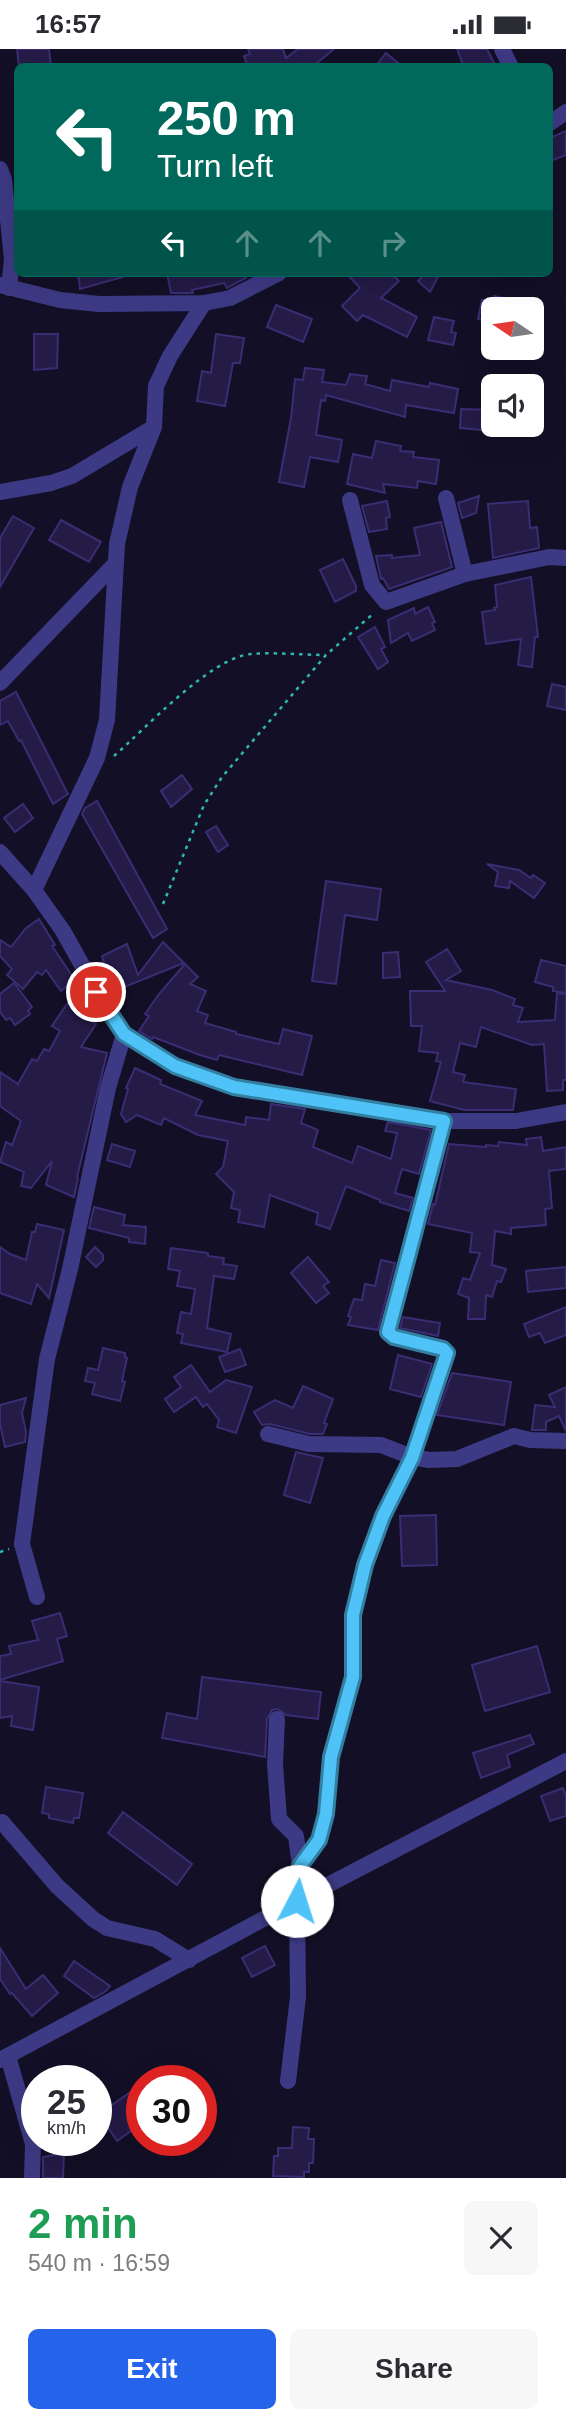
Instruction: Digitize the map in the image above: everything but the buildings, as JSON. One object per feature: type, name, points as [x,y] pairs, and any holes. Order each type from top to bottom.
[{"type":"street","points":[[0,169],[4,180],[12,259],[5,287],[60,300],[99,304],[204,303],[230,298],[271,277]]},
{"type":"street","points":[[34,890],[97,758],[107,720],[117,544],[130,487],[154,427],[156,386],[170,356],[204,303]]},
{"type":"street","points":[[0,492],[51,483],[72,476],[154,427]]},
{"type":"street","points":[[446,498],[465,574]]},
{"type":"street","points":[[350,500],[372,585],[386,602],[465,574],[549,557],[566,558]]},
{"type":"street","points":[[0,683],[116,563]]},
{"type":"street","points":[[0,852],[34,890],[64,931],[96,992],[124,1034],[175,1066],[234,1087],[444,1121],[516,1121],[566,1112]]},
{"type":"street","points":[[37,1597],[22,1544],[47,1359],[70,1269],[108,1088],[124,1034]]},
{"type":"street","points":[[300,1866],[319,1840],[326,1814],[331,1757],[353,1677],[353,1615],[365,1565],[383,1516],[412,1458],[447,1353],[443,1349],[394,1337],[388,1332],[444,1121]]},
{"type":"street","points":[[268,1434],[309,1444],[380,1445],[412,1458],[457,1459],[514,1436],[530,1440],[566,1441]]},
{"type":"street","points":[[277,1719],[275,1764],[279,1819],[296,1836],[300,1866],[297,1901],[298,1997],[288,2081]]},
{"type":"street","points":[[32,2178],[33,2144],[4,2058],[566,1761]]},
{"type":"street","points":[[2,1822],[57,1886],[93,1919],[107,1928],[155,1939],[189,1960]]},
{"type":"path","points":[[163,904],[204,805],[222,777],[326,655],[386,602]]},
{"type":"path","points":[[114,756],[200,679],[220,665],[248,654],[326,655]]},
{"type":"route","points":[[96,992],[124,1034],[175,1066],[234,1087],[444,1121],[388,1332],[394,1337],[443,1349],[447,1353],[412,1458],[383,1516],[365,1565],[353,1615],[353,1677],[331,1757],[326,1814],[319,1840],[300,1866],[297,1901]]}]
